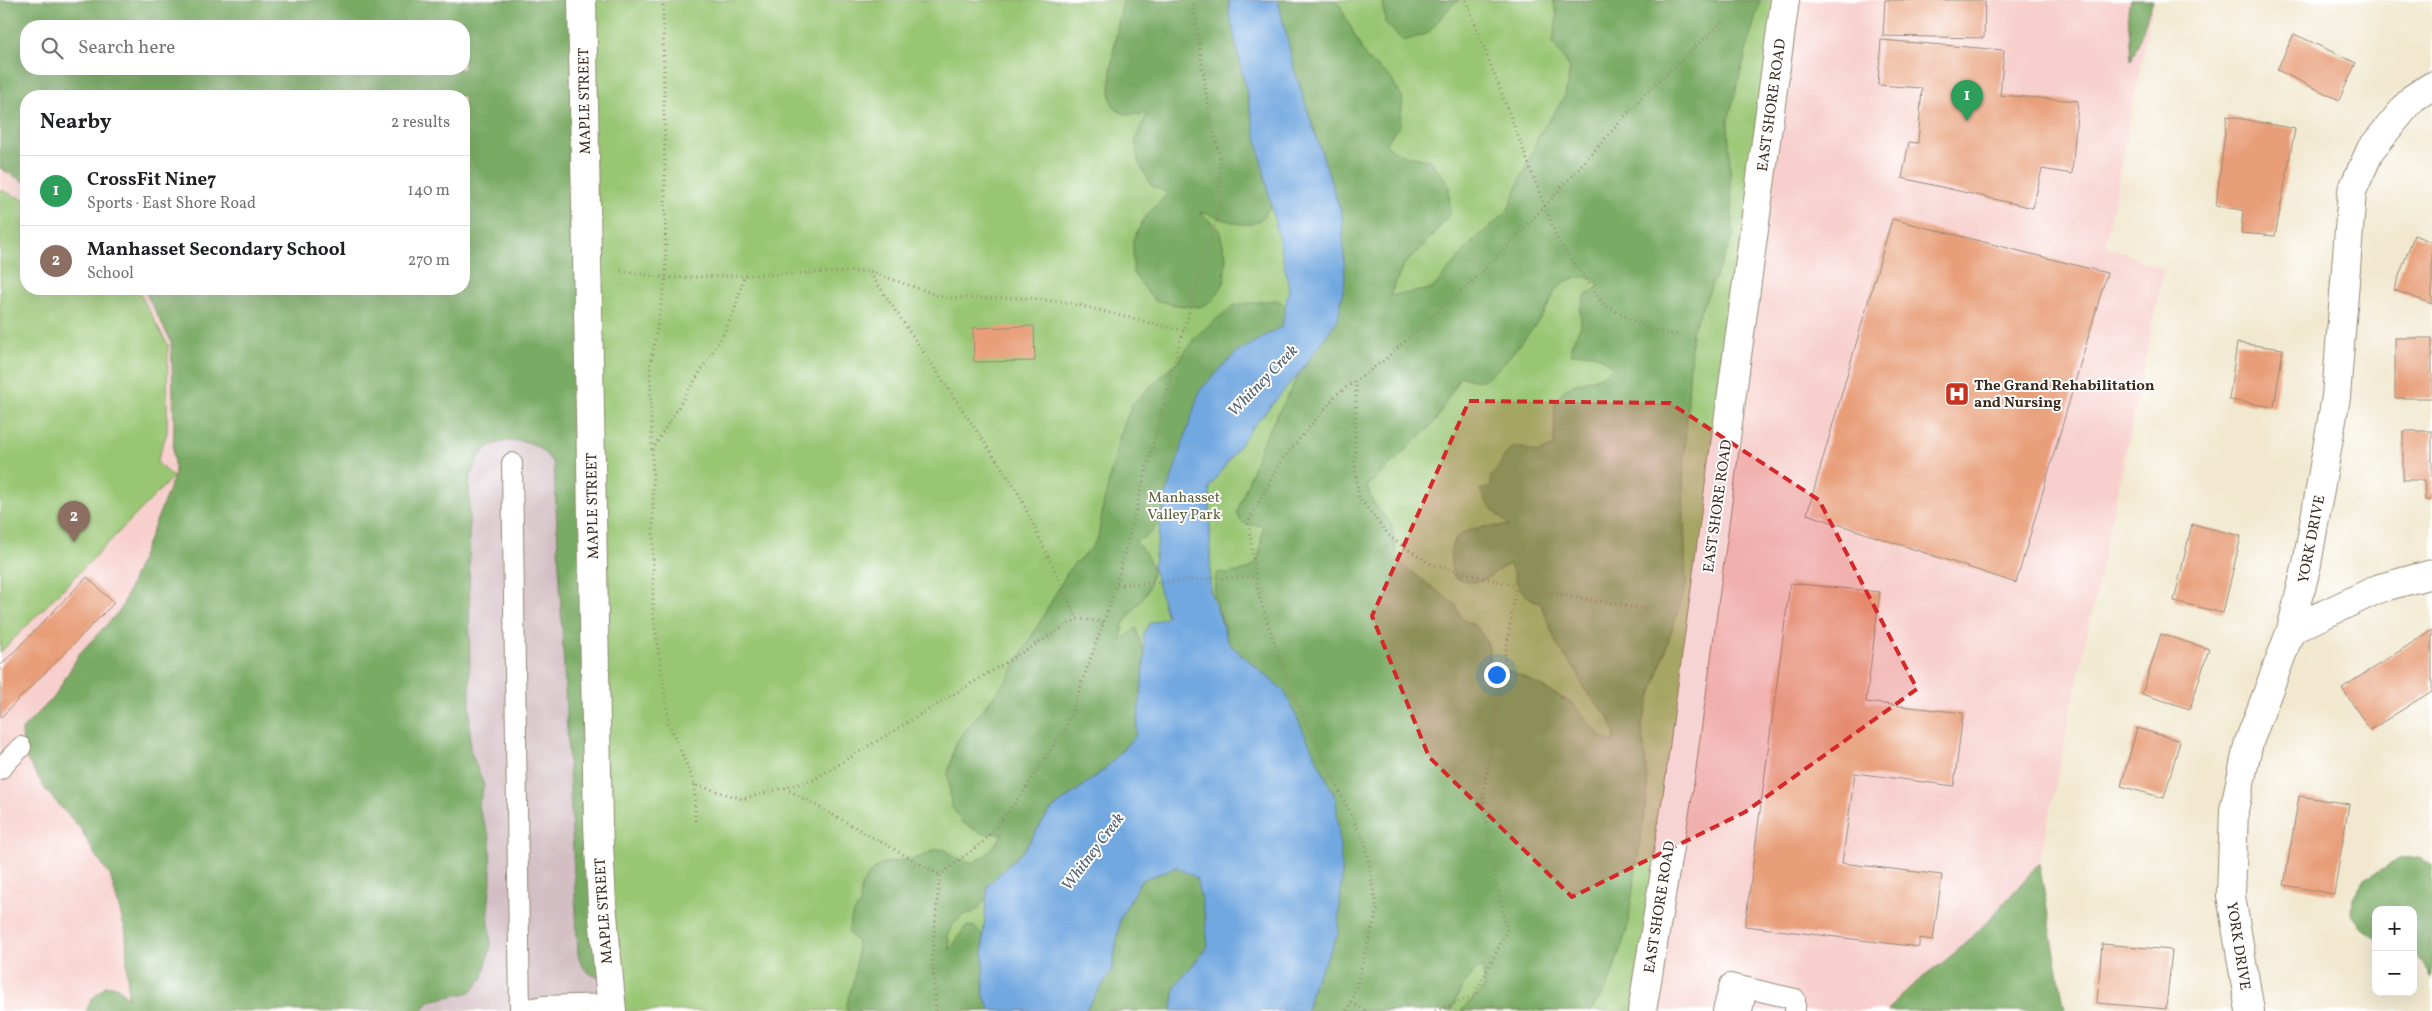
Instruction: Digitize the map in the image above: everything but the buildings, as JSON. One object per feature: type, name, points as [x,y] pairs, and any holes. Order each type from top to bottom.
[{"type":"street","name":"MAPLE STREET","points":[[582,0],[598,825],[611,1007]]},
{"type":"street","name":"EAST SHORE ROAD","points":[[1642,1011],[1679,786],[1785,0]]},
{"type":"street","name":"YORK DRIVE","points":[[2250,1011],[2231,896],[2234,810],[2249,742],[2262,712],[2291,630],[2307,564],[2331,433],[2352,191],[2371,149],[2413,98],[2432,86]]},
{"type":"street","points":[[2291,630],[2380,588],[2432,574]]},
{"type":"lane","points":[[512,463],[520,1011],[543,1006],[611,1007]]},
{"type":"lane","points":[[0,768],[21,747]]},
{"type":"lane","points":[[1723,1011],[1730,984],[1796,999],[1795,1011]]},
{"type":"lane","points":[[1742,1011],[1747,988]]},
{"type":"path","points":[[663,0],[666,278],[650,366],[654,614],[669,723],[695,785],[695,821]]},
{"type":"path","points":[[936,1011],[932,955],[940,875],[984,841],[1020,797],[1066,728],[1117,585],[1183,331],[1220,207],[1220,156],[1210,120],[1192,0]]},
{"type":"path","points":[[1466,0],[1558,241],[1604,305],[1652,330],[1681,336]]},
{"type":"path","points":[[1347,1011],[1377,910],[1365,843],[1291,692],[1259,596],[1248,522],[1282,460],[1337,394],[1383,361],[1480,274],[1544,207],[1645,94],[1723,21]]},
{"type":"path","points":[[588,266],[666,278],[868,271],[945,298],[1029,298],[1070,303],[1183,331]]},
{"type":"path","points":[[868,271],[1018,492],[1077,619]]},
{"type":"path","points":[[652,450],[724,333],[735,309],[744,276]]},
{"type":"path","points":[[1356,380],[1355,465],[1359,498],[1392,539],[1431,564],[1516,586],[1646,609]]},
{"type":"path","points":[[1117,585],[1256,576]]},
{"type":"path","points":[[1434,1011],[1474,996],[1507,931],[1493,870],[1483,797],[1516,586]]},
{"type":"path","points":[[695,785],[743,799],[813,780],[1077,619],[1104,622]]},
{"type":"path","points":[[785,788],[940,875]]},
{"type":"path","points":[[1351,1002],[1367,1011]]},
{"type":"highlighted area","points":[[1469,401],[1670,403],[1819,500],[1917,689],[1745,812],[1572,897],[1429,757],[1372,616]]},
{"type":"shaded area","points":[[1785,0],[2154,0],[2105,245],[2164,270],[2008,1011],[1642,1011]]},
{"type":"shaded area","points":[[0,168],[20,180],[20,295],[147,295],[171,342],[175,474],[121,609],[79,654],[55,696],[22,729],[47,792],[81,829],[95,855],[110,875],[126,933],[129,1011],[0,1011]]},
{"type":"shaded area","points":[[469,434],[553,438],[578,954],[582,966],[600,978],[612,1011],[423,1011],[429,1001],[471,992]]},
{"type":"green space","points":[[0,0],[582,0],[600,978],[586,970],[578,954],[554,464],[544,452],[534,445],[511,441],[493,445],[483,452],[469,481],[470,750],[484,785],[478,807],[490,838],[491,878],[488,911],[491,944],[483,977],[471,992],[429,1001],[423,1011],[86,1011],[91,1000],[105,986],[117,986],[128,998],[126,933],[110,875],[95,855],[81,829],[47,792],[23,753],[22,729],[55,696],[79,654],[121,609],[175,474],[171,342],[147,295],[470,295],[470,90],[20,90],[20,180],[0,168]]},
{"type":"green space","name":"Manhasset Valley Park","points":[[582,0],[1785,0],[1642,1011],[612,1011]]},
{"type":"green space","points":[[1123,0],[1229,0],[1229,12],[1271,203],[1265,215],[1258,221],[1250,224],[1232,222],[1200,212],[1219,230],[1226,256],[1224,283],[1212,302],[1199,307],[1176,305],[1154,300],[1133,273],[1133,240],[1145,217],[1168,193],[1152,186],[1138,162],[1135,140],[1147,114],[1121,112],[1114,107],[1111,99],[1110,87],[1113,55]]},
{"type":"green space","points":[[1278,0],[1335,0],[1339,4],[1366,58],[1390,77],[1403,98],[1400,125],[1385,144],[1402,155],[1430,160],[1449,185],[1450,213],[1432,237],[1403,266],[1390,296],[1432,289],[1475,239],[1507,212],[1538,137],[1565,96],[1570,68],[1553,43],[1557,15],[1553,0],[1760,0],[1728,120],[1733,236],[1692,331],[1683,480],[1686,585],[1642,724],[1648,789],[1627,930],[1608,986],[1591,1011],[1461,1011],[1482,989],[1484,977],[1482,967],[1466,981],[1451,1011],[1307,1011],[1313,985],[1338,935],[1284,691],[1229,644],[1214,595],[1216,576],[1219,572],[1227,574],[1247,570],[1255,564],[1259,556],[1263,526],[1243,523],[1237,512],[1263,441],[1301,371],[1338,319],[1342,215],[1294,69]],"holes":[[[1589,276],[1600,286],[1585,296],[1580,310],[1581,325],[1571,345],[1571,354],[1594,354],[1613,367],[1601,376],[1566,389],[1555,400],[1554,446],[1538,453],[1515,446],[1507,452],[1491,476],[1491,487],[1480,490],[1489,506],[1509,526],[1471,529],[1462,534],[1455,540],[1451,549],[1451,561],[1454,577],[1473,582],[1485,580],[1510,564],[1520,588],[1528,597],[1540,602],[1558,647],[1578,674],[1584,689],[1609,717],[1615,734],[1613,743],[1601,736],[1573,704],[1526,678],[1510,671],[1482,677],[1490,658],[1488,644],[1477,627],[1461,618],[1456,605],[1401,564],[1396,551],[1391,524],[1373,502],[1367,487],[1435,422],[1460,376],[1482,380],[1508,358],[1537,323],[1561,285],[1572,279]]]},
{"type":"green space","points":[[1383,0],[1459,0],[1451,6],[1427,34],[1403,41],[1385,23]]},
{"type":"green space","points":[[2130,0],[2153,0],[2131,60],[2128,11]]},
{"type":"green space","points":[[0,190],[20,198],[20,295],[140,295],[168,345],[167,433],[157,462],[173,477],[0,653]]},
{"type":"green space","points":[[1275,300],[1281,302],[1286,307],[1282,327],[1236,353],[1165,499],[1157,526],[1148,535],[1135,540],[1153,568],[1147,592],[1123,624],[1121,642],[1136,628],[1145,657],[1136,735],[1105,769],[1049,812],[1024,850],[988,885],[987,897],[978,909],[972,913],[965,914],[952,925],[948,934],[950,950],[965,927],[973,926],[983,935],[984,996],[991,1011],[847,1011],[846,1006],[854,979],[857,959],[857,942],[848,932],[852,916],[860,904],[861,886],[870,873],[883,863],[918,858],[937,849],[946,850],[955,857],[973,863],[986,855],[1003,834],[980,833],[962,822],[951,805],[948,774],[956,742],[1009,677],[1070,568],[1090,550],[1098,538],[1104,502],[1119,438],[1132,404],[1181,358],[1195,337],[1234,305]]},
{"type":"green space","points":[[2419,858],[2432,865],[2432,977],[2422,961],[2417,958],[2417,906],[2372,906],[2372,936],[2361,927],[2352,913],[2353,898],[2365,879],[2399,859]]},
{"type":"green space","points":[[2039,863],[2065,1011],[1888,1011],[1907,990],[1971,938]]},
{"type":"green space","points":[[1176,867],[1196,877],[1205,917],[1208,946],[1175,987],[1172,1011],[1085,1011],[1112,970],[1120,919],[1140,881]]},
{"type":"water","name":"Whitney Creek","points":[[1229,0],[1278,0],[1294,69],[1342,215],[1345,279],[1338,319],[1301,371],[1251,429],[1210,487],[1210,590],[1229,644],[1284,691],[1336,799],[1342,873],[1338,935],[1313,985],[1307,1011],[1172,1011],[1175,987],[1208,946],[1205,917],[1196,878],[1176,867],[1140,881],[1120,919],[1112,970],[1085,1011],[991,1011],[984,996],[983,935],[988,885],[1024,850],[1049,812],[1105,769],[1136,735],[1145,657],[1143,635],[1149,624],[1167,617],[1153,568],[1165,499],[1200,390],[1236,353],[1282,326],[1289,287],[1229,12]]},
{"type":"place","name":"CrossFit Nine7","points":[[1967,121]]},
{"type":"place","name":"The Grand Rehabilitation and Nursing","points":[[1957,394]]},
{"type":"place","name":"Manhasset Secondary School","points":[[74,542]]}]
